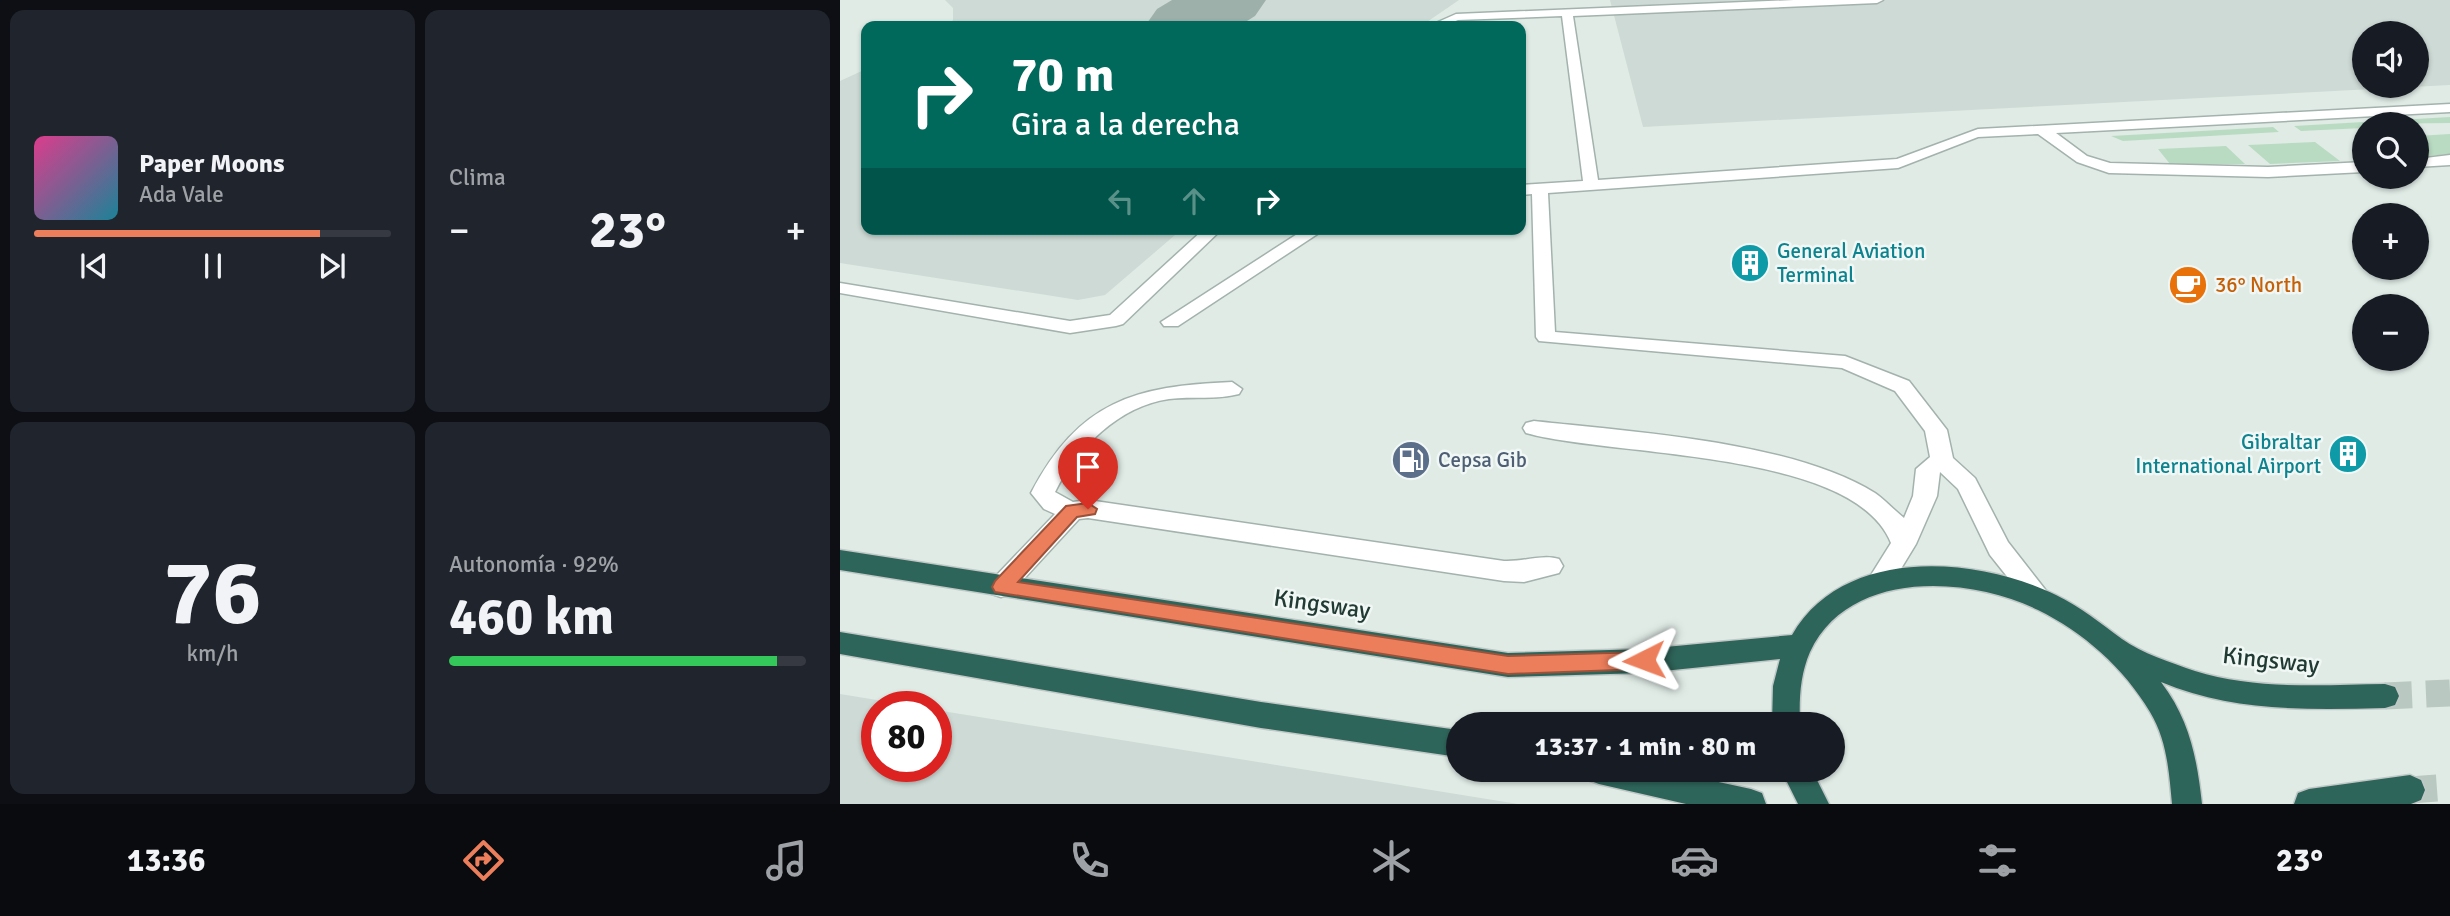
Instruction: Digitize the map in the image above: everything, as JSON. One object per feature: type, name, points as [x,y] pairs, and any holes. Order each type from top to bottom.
[{"type":"highway","name":"Kingsway","points":[[840,560],[1508,665],[1644,660],[1798,646]]},
{"type":"highway","points":[[1785,712],[1783,698],[1798,646],[1818,618],[1846,597],[1879,583],[1916,575],[1956,575],[1997,583],[2038,597],[2079,619],[2116,649],[2150,688],[2175,732],[2188,780],[2187,804]]},
{"type":"highway","points":[[840,643],[1261,715],[1446,742]]},
{"type":"highway","name":"Kingsway","points":[[2116,649],[2172,675],[2232,692],[2334,697],[2385,696]]},
{"type":"highway","points":[[1653,782],[1751,804]]},
{"type":"highway","points":[[1802,782],[1814,804]]},
{"type":"highway","points":[[2309,804],[2410,790]]},
{"type":"lane","points":[[1446,21],[1456,17],[1877,0]]},
{"type":"lane","points":[[1567,12],[1591,186]]},
{"type":"lane","points":[[2038,597],[1999,548],[1967,484],[1942,461],[1936,430],[1902,386],[1845,362],[1546,337],[1530,189],[1898,163],[1920,157],[1957,138],[1978,133],[2450,108]]},
{"type":"lane","points":[[2042,130],[2082,159],[2109,168],[2268,172],[2352,168]]},
{"type":"lane","points":[[2429,162],[2450,160]]},
{"type":"lane","points":[[840,288],[1070,327],[1116,320],[1208,235]]},
{"type":"lane","points":[[1171,322],[1308,235]]},
{"type":"lane","points":[[1232,389],[1150,396],[1122,407],[1097,425],[1051,475],[1043,493],[1052,503],[1072,511],[1088,509],[1504,571],[1524,572],[1550,565]]},
{"type":"lane","points":[[1534,428],[1735,455],[1806,473],[1865,499],[1896,525],[1903,544]]},
{"type":"lane","points":[[1611,449],[1652,444]]},
{"type":"lane","points":[[1702,461],[1735,455]]},
{"type":"lane","points":[[1879,583],[1903,544],[1925,496],[1927,469],[1942,461]]},
{"type":"lane","points":[[1001,587],[1072,511]]},
{"type":"lane","points":[[1153,519],[1183,512]]},
{"type":"lane","points":[[1242,532],[1270,524]]},
{"type":"lane","points":[[1305,542],[1336,541],[1351,537]]},
{"type":"lane","points":[[1410,558],[1440,549]]},
{"type":"shaded area","points":[[945,0],[1459,0],[1428,21],[952,21],[953,8]]},
{"type":"shaded area","points":[[1610,0],[2450,0],[2450,85],[2429,86],[2429,21],[2352,21],[2352,90],[1643,127]]},
{"type":"shaded area","points":[[861,71],[861,235],[1175,235],[1105,295],[1078,300],[840,263],[840,81]]},
{"type":"shaded area","points":[[840,694],[861,697],[861,782],[952,782],[952,713],[1518,804],[840,804]]},
{"type":"green space","points":[[2450,117],[2450,123],[2429,123],[2429,118]]},
{"type":"green space","points":[[2352,123],[2352,129],[2301,131],[2294,126]]},
{"type":"green space","points":[[2273,127],[2279,132],[2123,141],[2111,136]]},
{"type":"green space","points":[[2450,134],[2450,154],[2429,156],[2429,135]]},
{"type":"green space","points":[[2315,142],[2340,161],[2270,164],[2248,145]]},
{"type":"green space","points":[[2226,146],[2245,164],[2170,164],[2158,149]]},
{"type":"taxiway","points":[[1193,21],[1228,0]]},
{"type":"tunnel","points":[[2385,696],[2450,693]]},
{"type":"tunnel","points":[[2410,790],[2450,787]]},
{"type":"place","name":"General Aviation Terminal","points":[[1750,263]]},
{"type":"place","name":"36° North","points":[[2188,285]]},
{"type":"place","name":"Gibraltar International Airport","points":[[2348,454]]},
{"type":"place","name":"Cepsa Gib","points":[[1411,460]]},
{"type":"route","points":[[1088,509],[1072,511],[1001,587],[1508,665],[1644,660]]}]
